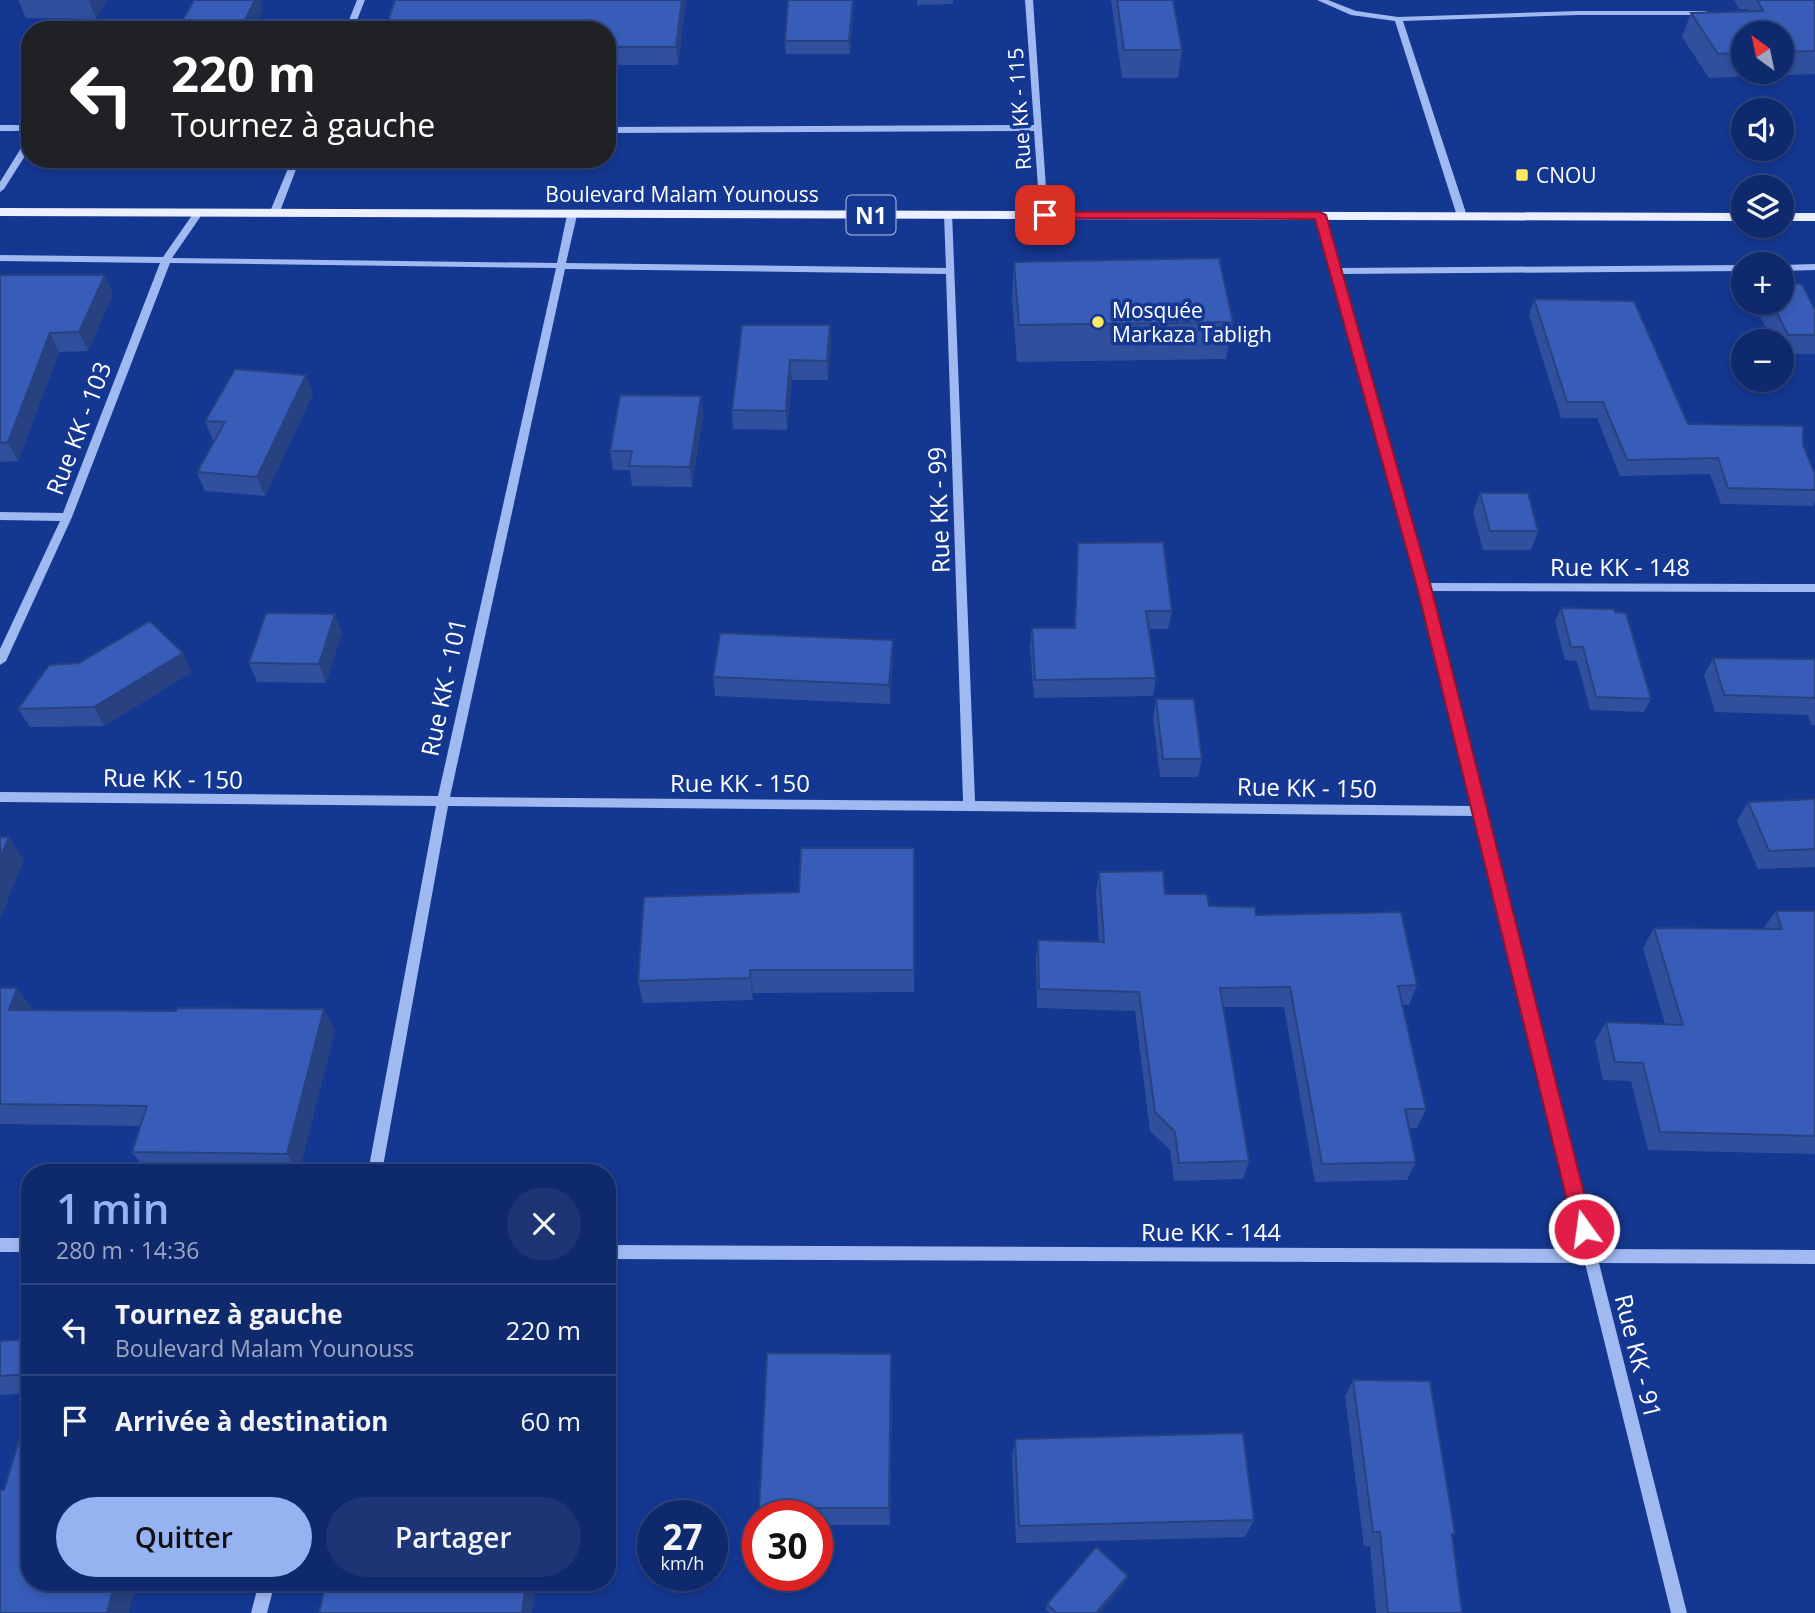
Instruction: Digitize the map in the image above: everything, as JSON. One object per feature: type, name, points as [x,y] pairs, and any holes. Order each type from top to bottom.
[{"type":"main road","name":"Boulevard Malam Younouss","points":[[0,212],[1731,217]]},
{"type":"main road","points":[[1794,217],[1815,217]]},
{"type":"street","points":[[353,21],[361,0]]},
{"type":"street","name":"Rue KK - 115","points":[[1029,0],[1045,215]]},
{"type":"street","points":[[1321,0],[1354,13],[1398,19],[1578,13],[1718,13]]},
{"type":"street","points":[[1398,19],[1462,216]]},
{"type":"street","points":[[0,128],[21,128]]},
{"type":"street","points":[[616,130],[1038,128]]},
{"type":"street","points":[[0,189],[21,155]]},
{"type":"street","points":[[274,214],[292,168]]},
{"type":"street","name":"Rue KK - 103","points":[[0,661],[67,517],[167,258],[198,213]]},
{"type":"street","name":"Rue KK - 99","points":[[949,214],[969,803]]},
{"type":"street","name":"Rue KK - 101","points":[[376,1164],[443,802],[572,215]]},
{"type":"street","name":"Rue KK - 91","points":[[1320,215],[1424,587],[1679,1613]]},
{"type":"street","points":[[0,258],[167,258],[949,271]]},
{"type":"street","points":[[1794,268],[1815,267]]},
{"type":"street","points":[[1336,271],[1731,268]]},
{"type":"street","points":[[0,516],[67,517]]},
{"type":"street","name":"Rue KK - 148","points":[[1424,587],[1815,587]]},
{"type":"street","name":"Rue KK - 150","points":[[0,797],[443,802],[969,803],[1480,811]]},
{"type":"street","points":[[0,1245],[21,1245]]},
{"type":"street","name":"Rue KK - 144","points":[[616,1252],[1815,1257]]},
{"type":"street","points":[[259,1613],[265,1591]]},
{"type":"building","points":[[194,0],[255,0],[244,21],[182,21]]},
{"type":"building","points":[[395,0],[682,0],[676,47],[616,47],[616,21],[388,21]]},
{"type":"building","points":[[788,0],[853,0],[849,41],[785,41]]},
{"type":"building","points":[[1117,0],[1173,0],[1182,50],[1124,50]]},
{"type":"building","points":[[1757,0],[1815,0],[1815,51],[1794,52],[1794,21],[1731,21],[1731,53],[1718,54],[1691,13],[1763,11]]},
{"type":"building","points":[[1219,258],[1233,322],[1019,325],[1014,262]]},
{"type":"building","points":[[0,275],[105,275],[79,332],[50,333],[8,442],[0,443]]},
{"type":"building","points":[[1794,284],[1802,284],[1815,310],[1815,335],[1794,335],[1794,329],[1785,329],[1778,315],[1794,315]]},
{"type":"building","points":[[1534,299],[1634,301],[1688,424],[1803,426],[1803,445],[1815,474],[1815,490],[1728,488],[1718,458],[1627,460],[1603,402],[1567,402]]},
{"type":"building","points":[[742,325],[830,325],[827,361],[790,360],[786,411],[732,410]]},
{"type":"building","points":[[235,369],[306,375],[257,477],[197,472],[225,422],[205,421]]},
{"type":"building","points":[[620,395],[701,396],[690,467],[629,466],[632,451],[610,451]]},
{"type":"building","points":[[1480,493],[1528,493],[1538,531],[1490,531]]},
{"type":"building","points":[[1163,542],[1172,611],[1146,611],[1156,678],[1035,680],[1032,628],[1075,628],[1078,543]]},
{"type":"building","points":[[1561,608],[1614,609],[1615,612],[1626,613],[1651,699],[1596,697],[1583,647],[1571,647]]},
{"type":"building","points":[[266,613],[335,614],[319,664],[249,663]]},
{"type":"building","points":[[150,621],[183,653],[94,707],[18,709],[49,665],[79,663]]},
{"type":"building","points":[[720,633],[893,640],[889,685],[713,677]]},
{"type":"building","points":[[1713,658],[1815,659],[1815,698],[1724,695]]},
{"type":"building","points":[[1156,699],[1194,699],[1202,759],[1163,759]]},
{"type":"building","points":[[1815,799],[1815,849],[1769,851],[1748,802]]},
{"type":"building","points":[[0,837],[9,837],[0,858]]},
{"type":"building","points":[[801,848],[914,848],[914,970],[750,970],[750,978],[638,981],[644,897],[799,892]]},
{"type":"building","points":[[1163,871],[1165,894],[1207,894],[1209,906],[1255,907],[1256,915],[1401,912],[1417,985],[1398,986],[1426,1109],[1405,1109],[1416,1162],[1322,1164],[1290,987],[1220,988],[1249,1161],[1179,1163],[1175,1132],[1155,1112],[1139,992],[1039,989],[1038,940],[1104,942],[1099,872]]},
{"type":"building","points":[[1776,911],[1815,911],[1815,1136],[1660,1132],[1643,1063],[1615,1062],[1606,1022],[1683,1025],[1654,928],[1782,929]]},
{"type":"building","points":[[0,988],[17,988],[9,1010],[324,1009],[287,1154],[132,1152],[147,1106],[0,1104]]},
{"type":"building","points":[[21,1340],[21,1375],[0,1376],[0,1341]]},
{"type":"building","points":[[767,1353],[891,1354],[889,1508],[833,1508],[833,1500],[759,1500]]},
{"type":"building","points":[[1353,1380],[1430,1381],[1455,1534],[1452,1534],[1462,1613],[1388,1613],[1380,1532],[1373,1532]]},
{"type":"building","points":[[1243,1433],[1254,1520],[1019,1526],[1015,1439]]},
{"type":"building","points":[[21,1434],[21,1591],[113,1591],[107,1613],[0,1613],[0,1490],[4,1490]]},
{"type":"building","points":[[1096,1547],[1128,1576],[1096,1613],[1056,1613],[1047,1604]]},
{"type":"building","points":[[324,1591],[525,1591],[522,1613],[319,1613]]},
{"type":"place","name":"CNOU","points":[[1522,175]]},
{"type":"place","name":"Mosquée Markaza Tabligh","points":[[1098,322]]},
{"type":"route","points":[[1045,215],[1320,215],[1424,587],[1584,1229]]}]
